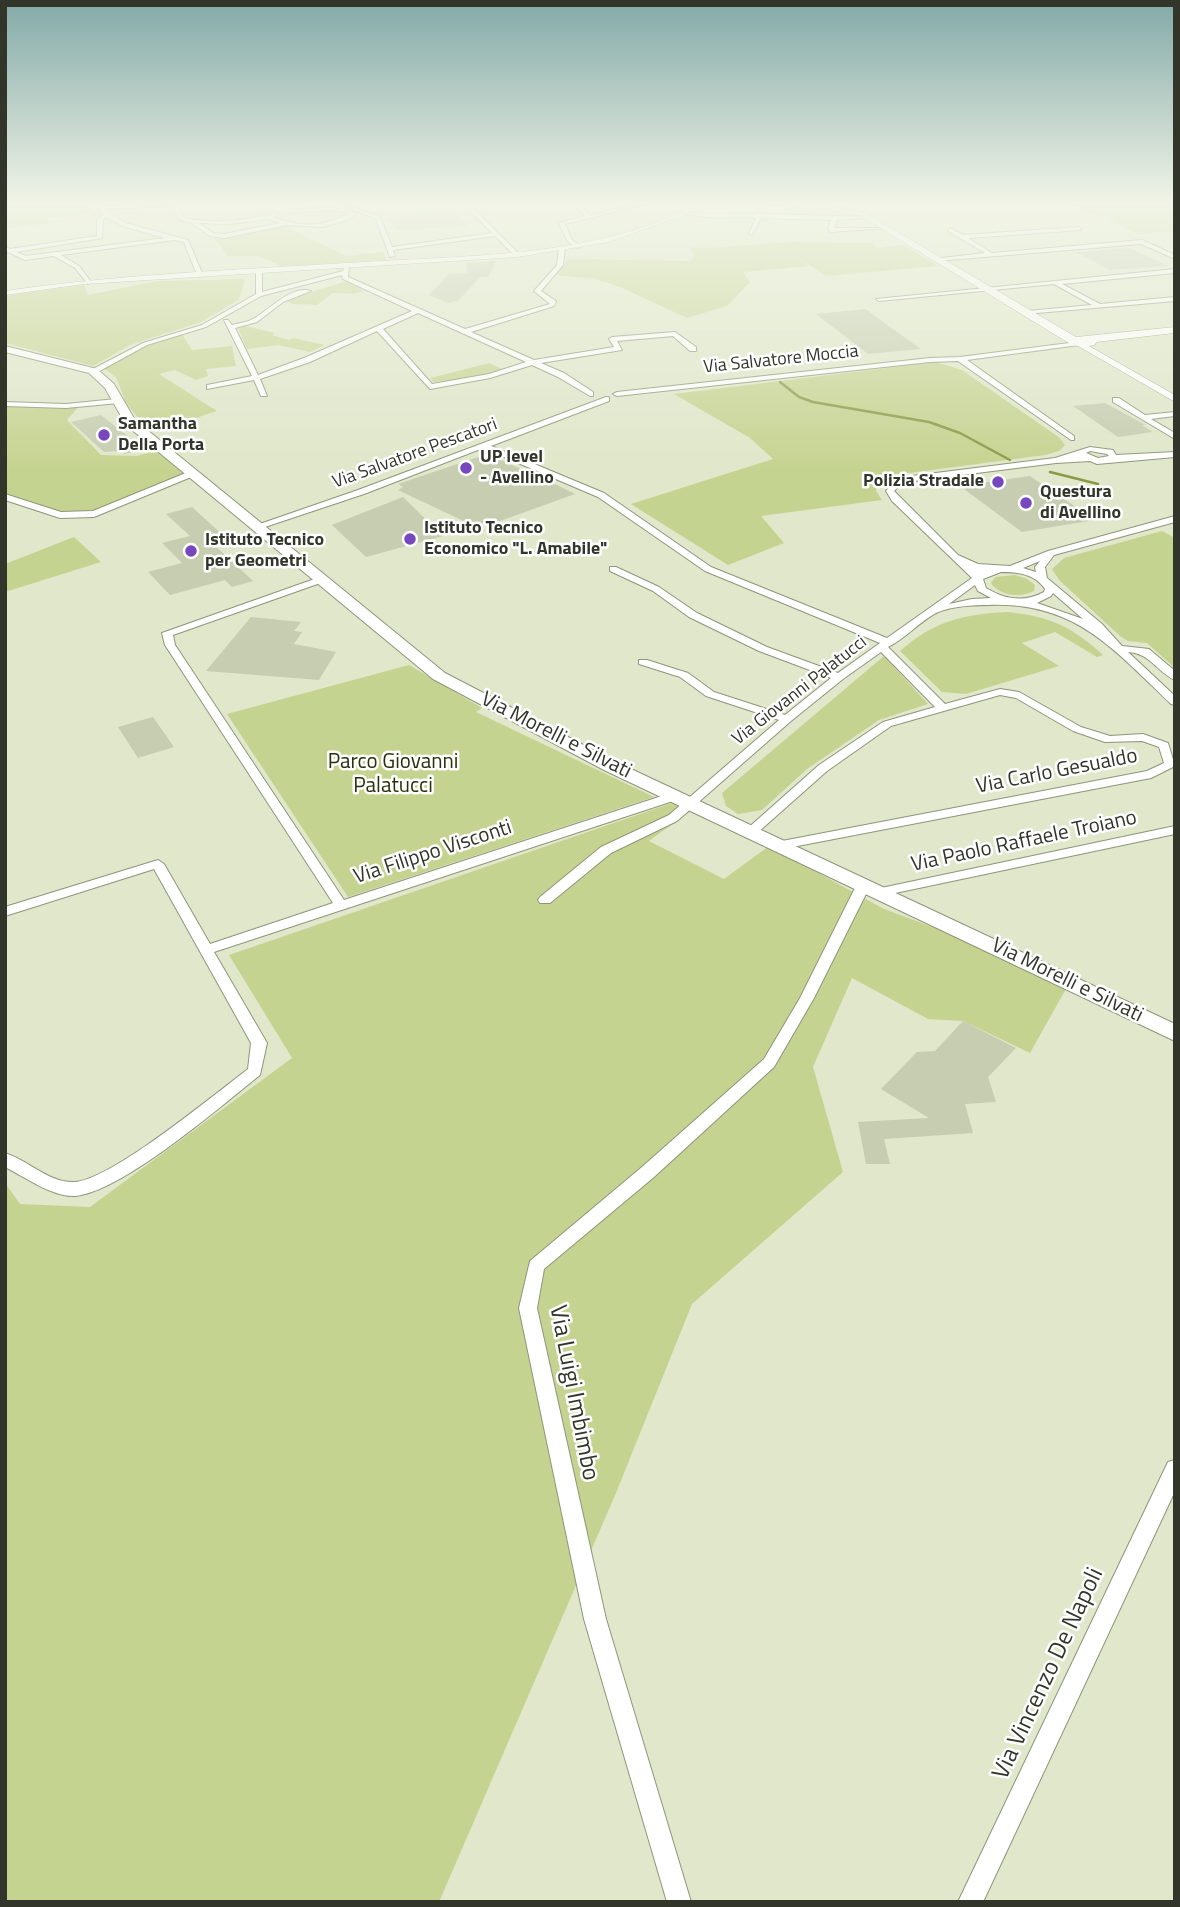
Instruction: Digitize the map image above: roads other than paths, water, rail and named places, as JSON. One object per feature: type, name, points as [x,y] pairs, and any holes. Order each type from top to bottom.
[{"type":"main road","points":[[5,349],[93,371]]},
{"type":"main road","name":"Via Morelli e Silvati","points":[[93,371],[110,386],[130,422],[439,676],[610,766],[1175,1033]]},
{"type":"street","points":[[93,371],[145,344],[204,326],[267,293]]},
{"type":"street","points":[[231,327],[255,321],[281,301],[300,293]]},
{"type":"street","points":[[385,293],[530,363],[602,392]]},
{"type":"street","points":[[464,332],[552,305],[554,302],[541,293]]},
{"type":"street","points":[[879,299],[943,293]]},
{"type":"street","points":[[992,293],[1175,399]]},
{"type":"street","points":[[1075,293],[1099,306]]},
{"type":"street","points":[[259,295],[281,301]]},
{"type":"street","points":[[1027,313],[1175,299]]},
{"type":"street","points":[[209,387],[255,377],[307,360],[380,330],[418,310]]},
{"type":"street","points":[[222,317],[231,327],[264,394]]},
{"type":"street","points":[[380,330],[430,387],[478,379],[530,363],[619,348],[612,340],[670,333],[679,335],[693,349]]},
{"type":"street","points":[[1080,342],[1175,330]]},
{"type":"street","name":"Via Salvatore Moccia","points":[[602,392],[655,390],[930,359],[960,359],[1080,342]]},
{"type":"street","points":[[960,359],[1072,438],[1110,452],[1114,458]]},
{"type":"street","name":"Via Salvatore Pescatori","points":[[259,526],[582,409],[606,399],[602,392],[582,409]]},
{"type":"street","points":[[1116,400],[1175,437]]},
{"type":"street","points":[[5,404],[66,406],[116,401]]},
{"type":"street","points":[[1145,417],[1175,414]]},
{"type":"street","points":[[1072,438],[1091,460]]},
{"type":"street","points":[[482,445],[601,495],[708,569],[886,645],[943,708]]},
{"type":"street","points":[[1056,460],[1095,448]]},
{"type":"street","points":[[1009,601],[987,594],[981,589],[978,578],[895,499],[890,491],[896,484],[912,479],[1056,460],[1103,461],[1114,458],[1172,456]]},
{"type":"street","points":[[5,497],[60,516],[94,514],[193,473]]},
{"type":"street","points":[[625,505],[707,559],[708,569]]},
{"type":"street","points":[[1006,569],[1051,553],[1175,519]]},
{"type":"street","points":[[1021,602],[1042,598],[1050,589],[1040,567],[1051,553]]},
{"type":"street","points":[[955,557],[976,567],[1006,569],[1045,581],[1098,626],[1175,702]]},
{"type":"street","points":[[613,569],[656,589],[704,621],[764,649],[839,677]]},
{"type":"street","name":"Via Giovanni Palatucci","points":[[545,900],[606,850],[673,818],[682,799],[839,677],[983,574],[1006,569]]},
{"type":"street","points":[[323,579],[167,633],[170,645],[341,905]]},
{"type":"street","name":"Via Giovanni Palatucci","points":[[934,610],[972,602],[1021,602],[1070,615],[1093,626],[1108,638]]},
{"type":"street","points":[[1120,649],[1135,647],[1146,650],[1175,677]]},
{"type":"street","points":[[643,663],[684,676],[710,694],[787,719]]},
{"type":"street","name":"Via Carlo Gesualdo","points":[[752,831],[823,768],[887,724],[1000,692],[1019,695],[1077,729],[1109,740],[1143,737],[1164,745],[1170,764],[1151,774],[782,845]]},
{"type":"street","name":"Via Filippo Visconti","points":[[205,950],[682,799]]},
{"type":"street","name":"Via Paolo Raffaele Troiano","points":[[873,888],[1175,830]]},
{"type":"street","points":[[5,912],[158,864],[259,1043],[255,1071],[162,1141],[102,1180],[74,1189],[41,1179],[5,1159]]},
{"type":"street","name":"Via Luigi Imbimbo","points":[[679,1902],[595,1619],[528,1308],[536,1266],[648,1172],[769,1063],[873,888]]},
{"type":"street","name":"Via Vincenzo De Napoli","points":[[970,1902],[1174,1474]]},
{"type":"waterway","points":[[780,382],[799,397],[813,402],[929,422],[960,433],[1010,460]]},
{"type":"waterway","points":[[1050,472],[1098,484]]},
{"type":"place","name":"Samantha Della Porta","points":[[104,435]]},
{"type":"place","name":"UP level - Avellino","points":[[466,468]]},
{"type":"place","name":"Polizia Stradale","points":[[998,482]]},
{"type":"place","name":"Questura di Avellino","points":[[1026,503]]},
{"type":"place","name":"Istituto Tecnico Economico \"L. Amabile\"","points":[[410,539]]},
{"type":"place","name":"Istituto Tecnico per Geometri","points":[[191,551]]},
{"type":"park label","name":"Parco Giovanni Palatucci","points":[[393,775]]}]
